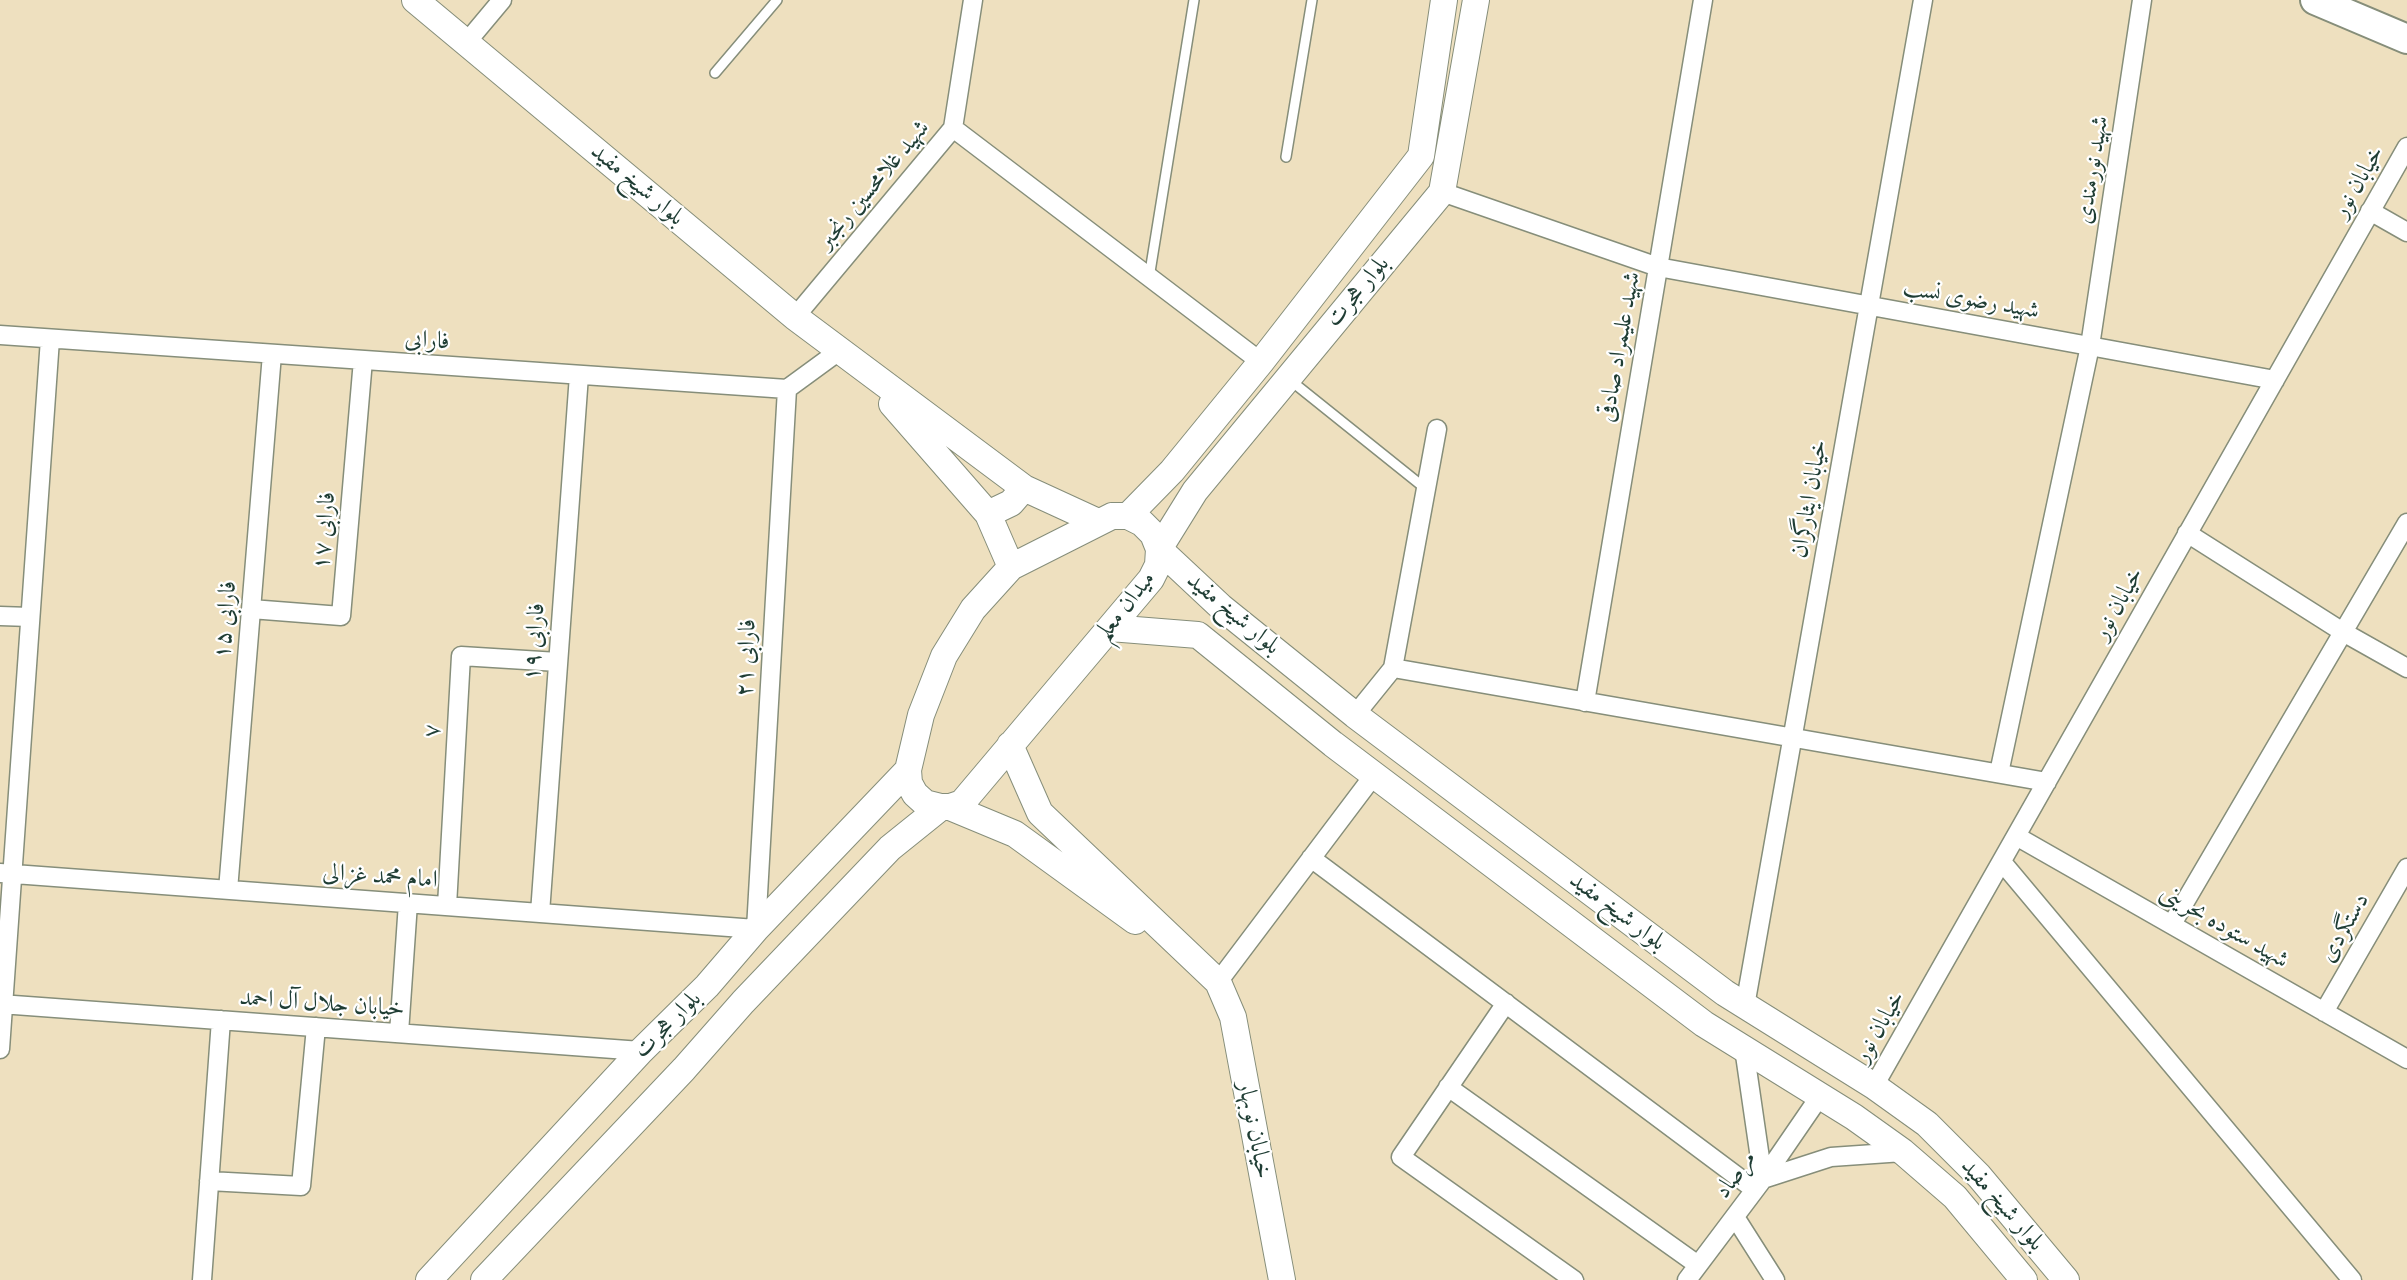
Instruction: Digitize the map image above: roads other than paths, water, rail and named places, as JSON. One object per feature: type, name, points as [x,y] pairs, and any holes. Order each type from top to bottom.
[{"type":"main road","points":[[2315,0],[2372,11],[2407,39]]},
{"type":"street","name":"بلوار شیخ مفید","points":[[415,0],[795,317],[861,368]]},
{"type":"street","points":[[466,43],[502,0]]},
{"type":"street","name":"شهید غلامحسین رنجبر","points":[[795,317],[953,128],[973,0]]},
{"type":"street","name":"بلوار هجرت","points":[[1128,516],[1172,471],[1261,362],[1421,156],[1444,0]]},
{"type":"street","name":"بلوار هجرت","points":[[1159,549],[1195,491],[1442,192],[1476,0]]},
{"type":"street","name":"شهید علیمراد صادقی","points":[[1585,702],[1703,0]]},
{"type":"street","name":"خیابان ایثارگران","points":[[1745,1006],[1923,0]]},
{"type":"street","name":"شهید نورمندی","points":[[1999,774],[2090,346],[2142,0]]},
{"type":"street","points":[[953,128],[1261,362]]},
{"type":"street","name":"خیابان نور","points":[[1874,1086],[2407,147]]},
{"type":"street","name":"شهید رضوی نسب","points":[[1442,192],[1658,267],[2275,380]]},
{"type":"street","points":[[2370,211],[2407,232]]},
{"type":"street","name":"فارابی","points":[[0,335],[787,389]]},
{"type":"street","points":[[6,873],[30,617],[50,339]]},
{"type":"street","points":[[0,1049],[6,873],[50,339]]},
{"type":"street","points":[[787,389],[839,351]]},
{"type":"street","name":"فارابی ۱۵","points":[[228,890],[272,354]]},
{"type":"street","name":"فارابی ۱۷","points":[[251,609],[341,616],[363,360]]},
{"type":"street","points":[[861,368],[1024,488],[1098,522]]},
{"type":"street","points":[[861,368],[988,514],[1011,567]]},
{"type":"street","name":"فارابی ۱۹","points":[[540,913],[579,375]]},
{"type":"street","name":"فارابی ۲۱","points":[[756,929],[787,389]]},
{"type":"street","points":[[1355,715],[1393,668],[1437,429]]},
{"type":"street","points":[[988,514],[1011,503],[1024,488]]},
{"type":"street","points":[[1128,516],[1112,516],[1098,522],[1011,567],[973,609],[944,656],[921,715],[908,770],[909,783],[915,794],[925,803],[945,807],[1015,834],[1218,982]]},
{"type":"street","name":"میدان معلم","points":[[945,807],[962,803],[1151,579],[1158,565],[1159,549],[1153,534],[1143,523],[1128,516]]},
{"type":"street","points":[[2172,924],[2407,523]]},
{"type":"street","points":[[2187,533],[2343,632],[2407,668]]},
{"type":"street","name":"بلوار شیخ مفید","points":[[1159,549],[1221,607],[1355,715],[1725,993],[1874,1086],[1927,1124],[1979,1176],[2066,1280]]},
{"type":"street","points":[[1198,635],[1205,617],[1221,607]]},
{"type":"street","points":[[0,616],[30,617]]},
{"type":"street","name":"بلوار شیخ مفید","points":[[1110,628],[1198,635],[1374,775],[1704,1024],[1820,1096],[1903,1152],[1955,1197],[2024,1280]]},
{"type":"street","name":"۷","points":[[447,906],[461,657],[558,662]]},
{"type":"street","points":[[1393,668],[2047,782]]},
{"type":"street","points":[[1010,745],[1040,813],[1218,982]]},
{"type":"street","name":"بلوار هجرت","points":[[429,1280],[641,1051],[707,986],[756,929],[908,770]]},
{"type":"street","points":[[1218,982],[1374,775]]},
{"type":"street","name":"بلوار هجرت","points":[[484,1280],[890,848],[945,807]]},
{"type":"street","points":[[1015,834],[1030,817],[1040,813]]},
{"type":"street","name":"شهید ستوده بحرینی","points":[[2016,836],[2407,1059]]},
{"type":"street","points":[[1311,858],[1506,1004],[1759,1184]]},
{"type":"street","points":[[2002,862],[2352,1280]]},
{"type":"street","name":"دستگردی","points":[[2324,1012],[2407,868]]},
{"type":"street","name":"امام محمد غزالی","points":[[6,873],[756,929]]},
{"type":"street","points":[[399,1034],[408,903]]},
{"type":"street","name":"خیابان نوبهار","points":[[1218,982],[1233,1017],[1282,1280]]},
{"type":"street","name":"خیابان جلال آل احمد","points":[[2,1004],[641,1051]]},
{"type":"street","points":[[1506,1004],[1401,1157],[1574,1280]]},
{"type":"street","points":[[202,1280],[221,1020]]},
{"type":"street","points":[[209,1181],[301,1186],[316,1027]]},
{"type":"street","points":[[1744,1048],[1759,1184]]},
{"type":"street","points":[[1448,1087],[1698,1265]]},
{"type":"street","name":"مرصاد","points":[[1687,1280],[1759,1184],[1820,1096]]},
{"type":"street","points":[[1759,1184],[1832,1157],[1903,1152]]},
{"type":"street","points":[[1735,1217],[1774,1280]]},
{"type":"lane","points":[[715,73],[777,0]]},
{"type":"lane","points":[[1149,278],[1194,0]]},
{"type":"lane","points":[[1286,157],[1312,0]]},
{"type":"lane","points":[[1287,377],[1426,489]]}]
